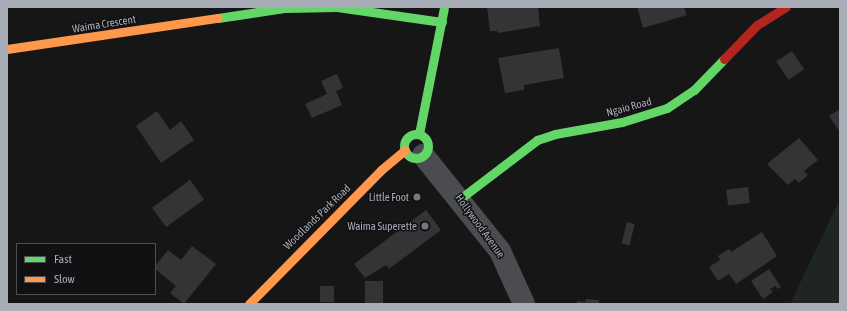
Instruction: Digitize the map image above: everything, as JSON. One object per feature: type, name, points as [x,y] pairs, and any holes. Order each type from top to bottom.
[{"type":"street","name":"Waima Crescent","points":[[7,49],[284,8],[337,7],[442,22]]},
{"type":"street","points":[[416,146],[444,7]]},
{"type":"street","name":"Ngaio Road","points":[[461,198],[538,140],[554,134],[622,122],[667,108],[694,90],[757,25],[786,7]]},
{"type":"street","name":"Hollywood Avenue","points":[[416,146],[461,198],[500,251],[524,304]]},
{"type":"street","name":"Woodlands Park Road","points":[[249,304],[381,170],[416,146]]},
{"type":"shaded area","points":[[840,203],[840,304],[790,304],[837,205]]},
{"type":"building","points":[[487,7],[538,7],[540,26],[498,33],[497,31],[490,31]]},
{"type":"building","points":[[637,7],[684,7],[687,15],[643,28]]},
{"type":"building","points":[[559,48],[564,78],[524,85],[524,90],[505,93],[498,58]]},
{"type":"building","points":[[792,51],[804,69],[789,80],[776,62]]},
{"type":"building","points":[[337,74],[343,88],[336,91],[342,105],[312,118],[305,104],[327,94],[321,81]]},
{"type":"building","points":[[840,109],[840,132],[829,116]]},
{"type":"building","points":[[157,111],[170,130],[181,121],[194,140],[161,163],[136,126]]},
{"type":"building","points":[[799,138],[818,160],[804,171],[808,175],[799,183],[795,179],[788,185],[767,164]]},
{"type":"building","points":[[190,180],[204,199],[166,227],[152,208]]},
{"type":"building","points":[[748,187],[750,203],[728,206],[726,190]]},
{"type":"building","points":[[426,210],[441,230],[389,269],[386,265],[365,278],[354,264]]},
{"type":"building","points":[[627,222],[635,224],[629,245],[622,243]]},
{"type":"building","points":[[762,232],[777,256],[736,284],[729,274],[718,281],[709,267],[720,260],[718,256],[729,249],[731,252]]},
{"type":"building","points":[[192,246],[216,264],[184,304],[170,293],[176,286],[156,270],[156,265],[168,250],[181,260]]},
{"type":"building","points":[[769,269],[781,287],[778,289],[775,286],[770,289],[773,292],[763,299],[751,281]]},
{"type":"building","points":[[365,281],[383,281],[383,303],[365,303]]},
{"type":"building","points":[[320,286],[334,286],[334,302],[320,302]]},
{"type":"building","points":[[586,299],[599,300],[599,304],[577,304],[577,301],[585,302]]},
{"type":"traffic: fast","points":[[218,18],[284,8],[337,7],[442,22]]},
{"type":"traffic: fast","points":[[419,134],[444,8]]},
{"type":"traffic: fast","points":[[461,198],[537,140],[555,134],[622,122],[667,108],[694,90],[724,59]]},
{"type":"traffic: fast","points":[[416,134],[421,135],[427,141],[428,146],[427,151],[421,157],[416,158],[411,157],[405,151],[404,146],[405,141],[411,135],[416,134]]},
{"type":"traffic: slow","points":[[7,49],[218,18]]},
{"type":"traffic: slow","points":[[249,304],[381,170],[405,150]]},
{"type":"traffic: jam","points":[[724,59],[757,25],[786,7]]},
{"type":"place","name":"Little Foot","points":[[417,197]]},
{"type":"place","name":"Waima Superette","points":[[425,226]]}]
